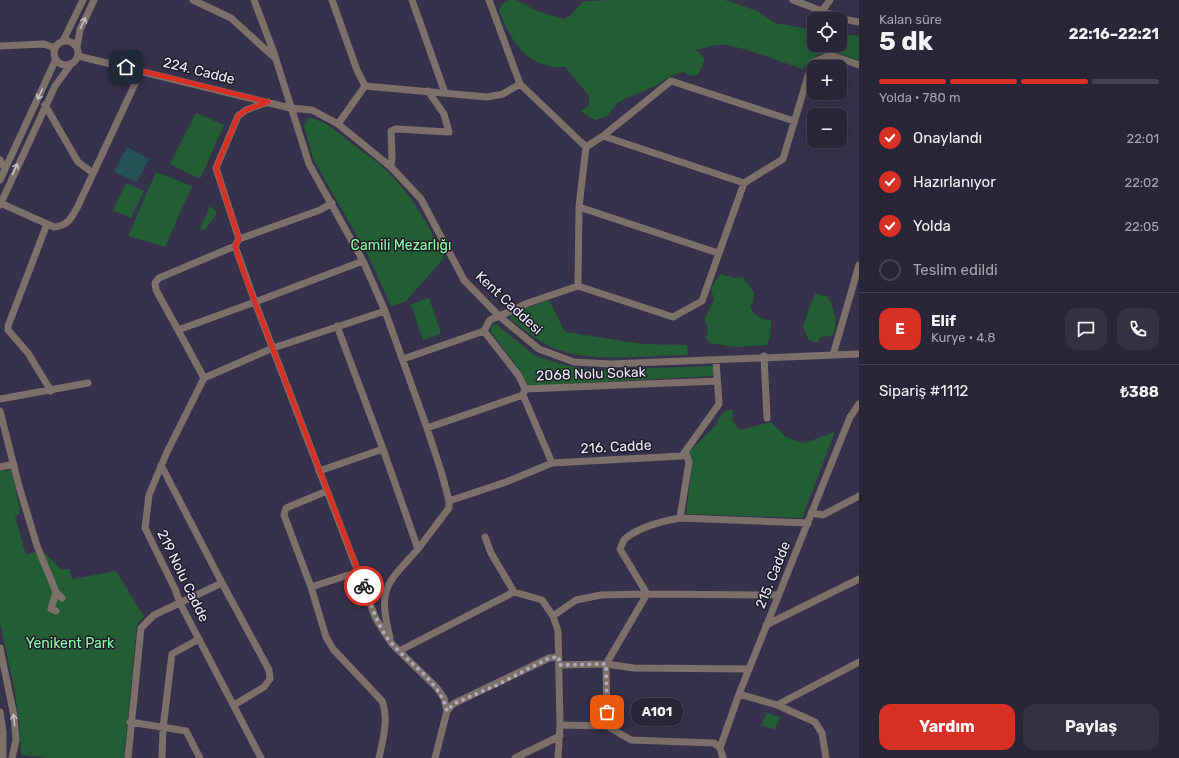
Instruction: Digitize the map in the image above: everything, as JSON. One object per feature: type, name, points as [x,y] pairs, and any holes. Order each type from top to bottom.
[{"type":"street","points":[[55,48],[63,41],[83,0]]},
{"type":"street","points":[[94,0],[80,30],[78,56],[55,86],[0,204],[54,227],[61,227],[68,223],[142,71]]},
{"type":"street","points":[[193,0],[231,18],[276,59]]},
{"type":"street","points":[[254,0],[276,59],[308,164],[332,203],[363,260],[385,311],[427,428],[449,501],[449,508],[418,549],[390,579],[384,595],[385,611],[392,644]]},
{"type":"street","points":[[332,0],[364,86]]},
{"type":"street","points":[[412,0],[445,93]]},
{"type":"street","points":[[488,0],[520,84],[586,147]]},
{"type":"street","points":[[793,0],[843,19],[859,22]]},
{"type":"street","points":[[822,11],[830,0]]},
{"type":"street","points":[[63,41],[72,42],[78,47]]},
{"type":"street","points":[[0,46],[44,44],[55,48]]},
{"type":"street","points":[[0,180],[56,59],[55,48]]},
{"type":"street","points":[[403,359],[484,331],[490,320],[528,302],[578,286],[674,317],[702,301],[744,183],[783,159],[812,63],[830,55],[859,65]]},
{"type":"street","name":"224. Cadde","points":[[78,56],[290,108]]},
{"type":"street","points":[[56,59],[64,65],[71,64]]},
{"type":"street","points":[[586,147],[603,136],[671,81],[794,121]]},
{"type":"street","points":[[364,86],[487,97],[503,94],[520,84]]},
{"type":"street","points":[[338,124],[364,86]]},
{"type":"street","points":[[391,167],[391,131],[396,128],[449,132],[444,114],[428,91]]},
{"type":"street","points":[[239,239],[216,168],[238,116],[246,110],[268,102]]},
{"type":"street","points":[[45,105],[78,162],[93,173]]},
{"type":"street","name":"Kent Caddesi","points":[[290,108],[312,110],[338,124],[391,167],[421,199],[464,280],[499,316],[539,349],[574,362],[610,364],[716,360],[764,356],[859,354]]},
{"type":"street","points":[[603,136],[744,183]]},
{"type":"street","points":[[578,286],[579,207],[586,147]]},
{"type":"street","points":[[0,160],[5,169]]},
{"type":"street","points":[[332,203],[320,210],[239,239],[235,246],[158,278],[155,283],[156,290],[204,378],[273,348],[385,311]]},
{"type":"street","points":[[579,207],[718,253]]},
{"type":"street","points":[[48,224],[8,326],[8,330],[28,353],[50,390]]},
{"type":"street","points":[[235,246],[376,619],[392,644],[437,688],[444,698],[447,711]]},
{"type":"street","points":[[178,330],[363,260]]},
{"type":"street","points":[[833,355],[858,275],[859,265]]},
{"type":"street","points":[[337,326],[384,450],[418,549]]},
{"type":"street","points":[[484,331],[519,376],[552,463]]},
{"type":"street","points":[[764,356],[767,418]]},
{"type":"street","points":[[680,518],[689,462],[686,453],[719,404],[716,360]]},
{"type":"street","name":"219 Nolu Cadde","points":[[204,378],[161,465],[149,495],[145,528],[175,589],[180,603],[261,758]]},
{"type":"street","name":"2068 Nolu Sokak","points":[[427,428],[524,392],[717,381]]},
{"type":"street","points":[[0,399],[88,383]]},
{"type":"street","name":"215. Cadde","points":[[720,748],[739,694],[811,513],[850,418],[859,404]]},
{"type":"street","points":[[0,411],[38,546],[56,592],[62,598]]},
{"type":"street","points":[[850,418],[859,413]]},
{"type":"street","points":[[319,471],[384,450]]},
{"type":"street","name":"216. Cadde","points":[[449,501],[506,482],[552,463],[682,456],[686,453]]},
{"type":"street","points":[[0,467],[14,464]]},
{"type":"street","points":[[161,465],[269,670],[270,679],[264,687],[234,705]]},
{"type":"street","points":[[327,490],[286,508],[284,515],[311,587],[326,637],[333,650],[382,701],[386,720],[379,758]]},
{"type":"street","points":[[811,513],[823,515],[859,496]]},
{"type":"street","points":[[647,594],[620,549],[625,539],[642,530],[669,520],[680,518],[808,523]]},
{"type":"street","points":[[485,537],[491,553],[514,592]]},
{"type":"street","points":[[311,587],[358,572]]},
{"type":"street","points":[[766,625],[859,579]]},
{"type":"street","points":[[128,758],[130,722],[141,628],[154,615],[222,583]]},
{"type":"street","points":[[56,592],[50,609],[56,611]]},
{"type":"street","points":[[399,651],[514,592],[542,600],[553,616],[558,631],[560,725],[558,758]]},
{"type":"street","points":[[607,726],[606,664],[647,594]]},
{"type":"street","points":[[553,616],[576,600],[601,595],[779,595]]},
{"type":"street","points":[[162,758],[163,728],[172,654],[199,639]]},
{"type":"street","points":[[0,648],[14,716],[16,740],[12,758]]},
{"type":"street","points":[[435,758],[447,711],[453,704],[497,685],[549,658],[559,657]]},
{"type":"street","points":[[777,705],[859,662]]},
{"type":"street","points":[[559,665],[606,664],[634,668],[749,669]]},
{"type":"street","points":[[739,694],[777,705],[815,722],[822,733],[826,758]]},
{"type":"street","points":[[0,712],[4,732],[3,758]]},
{"type":"street","points":[[130,722],[186,731],[200,758]]},
{"type":"street","points":[[560,725],[607,726],[631,740],[714,743],[720,748],[723,758]]},
{"type":"street","points":[[515,758],[560,736]]},
{"type":"green space","points":[[509,0],[516,0],[537,11],[564,19],[572,14],[582,2],[602,0],[725,0],[757,11],[775,23],[807,29],[807,52],[847,52],[847,35],[859,36],[859,61],[843,55],[828,53],[807,60],[807,64],[803,69],[736,47],[727,45],[711,46],[696,50],[705,59],[698,75],[691,76],[684,72],[672,75],[655,86],[618,102],[607,116],[595,120],[580,111],[589,106],[589,96],[565,67],[540,63],[531,58],[516,43],[509,33],[499,11],[502,4]]},
{"type":"green space","points":[[196,113],[224,125],[200,179],[170,164]]},
{"type":"green space","name":"Camili Mezarlığı","points":[[308,118],[320,121],[330,127],[385,169],[411,199],[426,221],[444,258],[405,302],[391,306],[369,257],[313,159],[304,125]]},
{"type":"green space","points":[[156,172],[192,186],[165,247],[128,236]]},
{"type":"green space","points":[[126,183],[144,191],[131,218],[113,210]]},
{"type":"green space","points":[[210,206],[217,213],[205,230],[200,228]]},
{"type":"green space","points":[[720,274],[734,278],[742,277],[754,292],[753,303],[750,306],[758,317],[771,320],[770,337],[767,345],[735,347],[709,343],[706,337],[708,332],[705,317],[714,300],[711,288]]},
{"type":"green space","points":[[815,293],[828,297],[834,311],[836,321],[832,336],[820,337],[817,343],[808,339],[803,326]]},
{"type":"green space","points":[[429,298],[441,334],[423,340],[411,304]]},
{"type":"green space","points":[[549,300],[565,332],[643,344],[687,345],[688,355],[600,357],[566,352],[551,347],[540,341],[510,319],[509,316],[512,313]]},
{"type":"green space","points":[[495,323],[535,356],[568,366],[592,370],[713,366],[713,376],[528,386],[524,381],[523,375],[491,332],[491,328]]},
{"type":"green space","points":[[730,409],[733,411],[732,421],[740,430],[771,422],[787,438],[804,443],[835,432],[802,518],[686,514],[692,462],[689,452],[717,424],[722,415]]},
{"type":"green space","name":"Yenikent Park","points":[[11,470],[20,508],[19,514],[15,516],[26,555],[42,550],[61,569],[69,569],[72,579],[116,571],[144,617],[137,624],[124,758],[51,758],[21,755],[19,722],[14,687],[0,623],[0,471]]},
{"type":"green space","points":[[766,713],[780,717],[775,730],[762,725]]},
{"type":"shaded area","points":[[127,147],[149,159],[137,182],[114,172]]},
{"type":"way so far","points":[[364,586],[376,619],[392,644],[437,688],[444,698],[447,711],[453,704],[497,685],[549,658],[559,657],[559,665],[606,664],[607,712]]},
{"type":"place","name":"A101","points":[[607,712]]},
{"type":"route","points":[[126,67],[268,102],[246,110],[238,116],[216,168],[228,209],[239,239],[235,246],[243,271],[364,586]]}]
